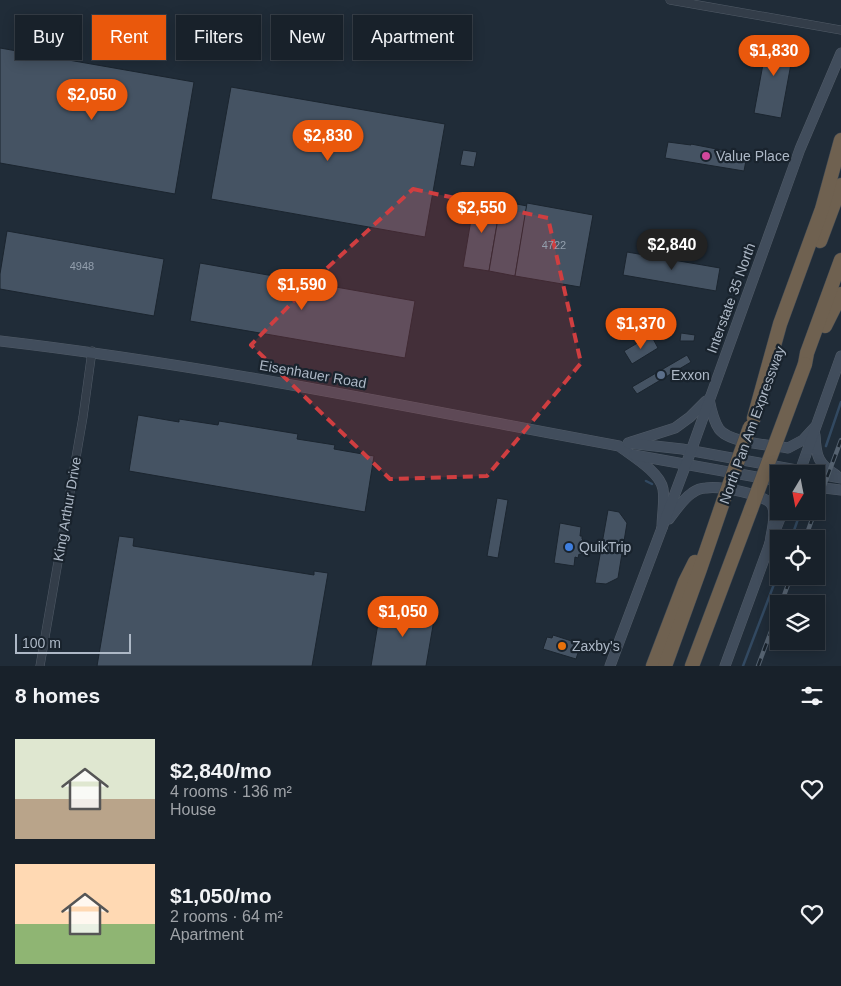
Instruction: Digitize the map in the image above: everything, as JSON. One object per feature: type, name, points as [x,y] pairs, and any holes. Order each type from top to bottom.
[{"type":"highway","points":[[752,422],[780,324],[822,209],[841,140]]},
{"type":"highway","name":"North Pan Am Expressway","points":[[665,666],[752,422],[841,185]]},
{"type":"highway","name":"North Pan Am Expressway","points":[[693,664],[752,509],[841,260]]},
{"type":"highway","points":[[805,364],[841,294]]},
{"type":"highway","points":[[653,666],[685,582],[721,507]]},
{"type":"main road","name":"Interstate 35 North","points":[[610,666],[686,465],[800,150],[841,54]]},
{"type":"main road","name":"Eisenhauer Road","points":[[0,341],[92,351],[225,372],[624,444],[691,451],[770,466]]},
{"type":"main road","points":[[802,465],[841,356]]},
{"type":"main road","points":[[709,398],[718,428],[724,434],[734,438],[788,448],[803,440],[815,428]]},
{"type":"main road","points":[[624,444],[675,428],[690,417],[709,398]]},
{"type":"main road","points":[[815,428],[816,449],[819,460],[823,466],[841,478]]},
{"type":"main road","name":"Eisenhauer Road","points":[[624,444],[630,455],[770,479]]},
{"type":"main road","points":[[630,455],[652,471],[660,480],[664,499],[662,528]]},
{"type":"main road","name":"Eisenhauer Road","points":[[825,476],[841,478]]},
{"type":"main road","points":[[662,528],[684,500],[692,493],[707,487],[757,495],[768,500],[773,507],[774,514],[772,530]]},
{"type":"main road","points":[[825,488],[839,490]]},
{"type":"main road","points":[[825,492],[839,490]]},
{"type":"main road","points":[[725,666],[770,543]]},
{"type":"street","points":[[670,0],[841,30]]},
{"type":"street","name":"King Arthur Drive","points":[[40,666],[83,417],[92,351]]},
{"type":"highlighted area","points":[[413,189],[548,218],[581,363],[487,476],[390,479],[251,345],[313,281]]},
{"type":"building","points":[[768,37],[795,42],[781,118],[754,113]]},
{"type":"building","points":[[0,48],[15,51],[15,60],[68,60],[194,82],[175,194],[0,163]]},
{"type":"building","points":[[231,87],[445,124],[425,237],[211,199]]},
{"type":"building","name":"Value Place","points":[[668,142],[691,144],[747,155],[744,171],[665,158]]},
{"type":"building","points":[[463,150],[477,152],[474,167],[460,165]]},
{"type":"building","points":[[475,196],[501,201],[489,271],[463,267]]},
{"type":"building","points":[[501,201],[527,206],[515,276],[489,271]]},
{"type":"building","points":[[527,203],[593,215],[580,287],[515,276]]},
{"type":"building","points":[[7,231],[164,259],[154,316],[0,289],[0,274]]},
{"type":"building","points":[[627,252],[720,268],[716,291],[623,275]]},
{"type":"building","points":[[200,263],[415,301],[405,358],[190,321]]},
{"type":"building","points":[[681,333],[695,335],[694,341],[680,341]]},
{"type":"building","points":[[651,335],[658,348],[632,364],[624,351]]},
{"type":"building","name":"Exxon","points":[[687,355],[691,362],[637,394],[632,387]]},
{"type":"building","points":[[138,415],[179,422],[179,419],[218,425],[219,421],[298,434],[297,439],[335,445],[334,449],[374,456],[365,512],[129,471]]},
{"type":"building","points":[[497,498],[508,500],[498,558],[487,556]]},
{"type":"building","name":"QuikTrip","points":[[608,510],[619,512],[627,523],[618,578],[606,584],[595,583]]},
{"type":"building","name":"QuikTrip","points":[[560,523],[581,527],[580,536],[582,536],[583,540],[581,555],[579,554],[578,558],[575,557],[574,566],[554,563]]},
{"type":"building","points":[[119,536],[134,538],[133,546],[314,575],[314,571],[328,573],[312,666],[97,666]]},
{"type":"building","points":[[381,605],[435,614],[426,666],[371,666]]},
{"type":"building","name":"Zaxby's","points":[[553,635],[581,644],[576,659],[543,649],[547,637],[552,638]]},
{"type":"waterway","points":[[826,446],[841,402]]},
{"type":"waterway","points":[[646,481],[652,484]]},
{"type":"waterway","points":[[794,530],[798,520]]},
{"type":"waterway","points":[[743,666],[774,585]]},
{"type":"railway","points":[[825,483],[841,440]]},
{"type":"railway","points":[[808,530],[812,520]]},
{"type":"railway","points":[[784,595],[788,585]]},
{"type":"railway","points":[[758,666],[770,634]]},
{"type":"place","name":"Value Place","points":[[706,156]]},
{"type":"place","name":"Exxon","points":[[661,375]]},
{"type":"place","name":"QuikTrip","points":[[569,547]]},
{"type":"place","name":"Zaxby's","points":[[562,646]]}]
